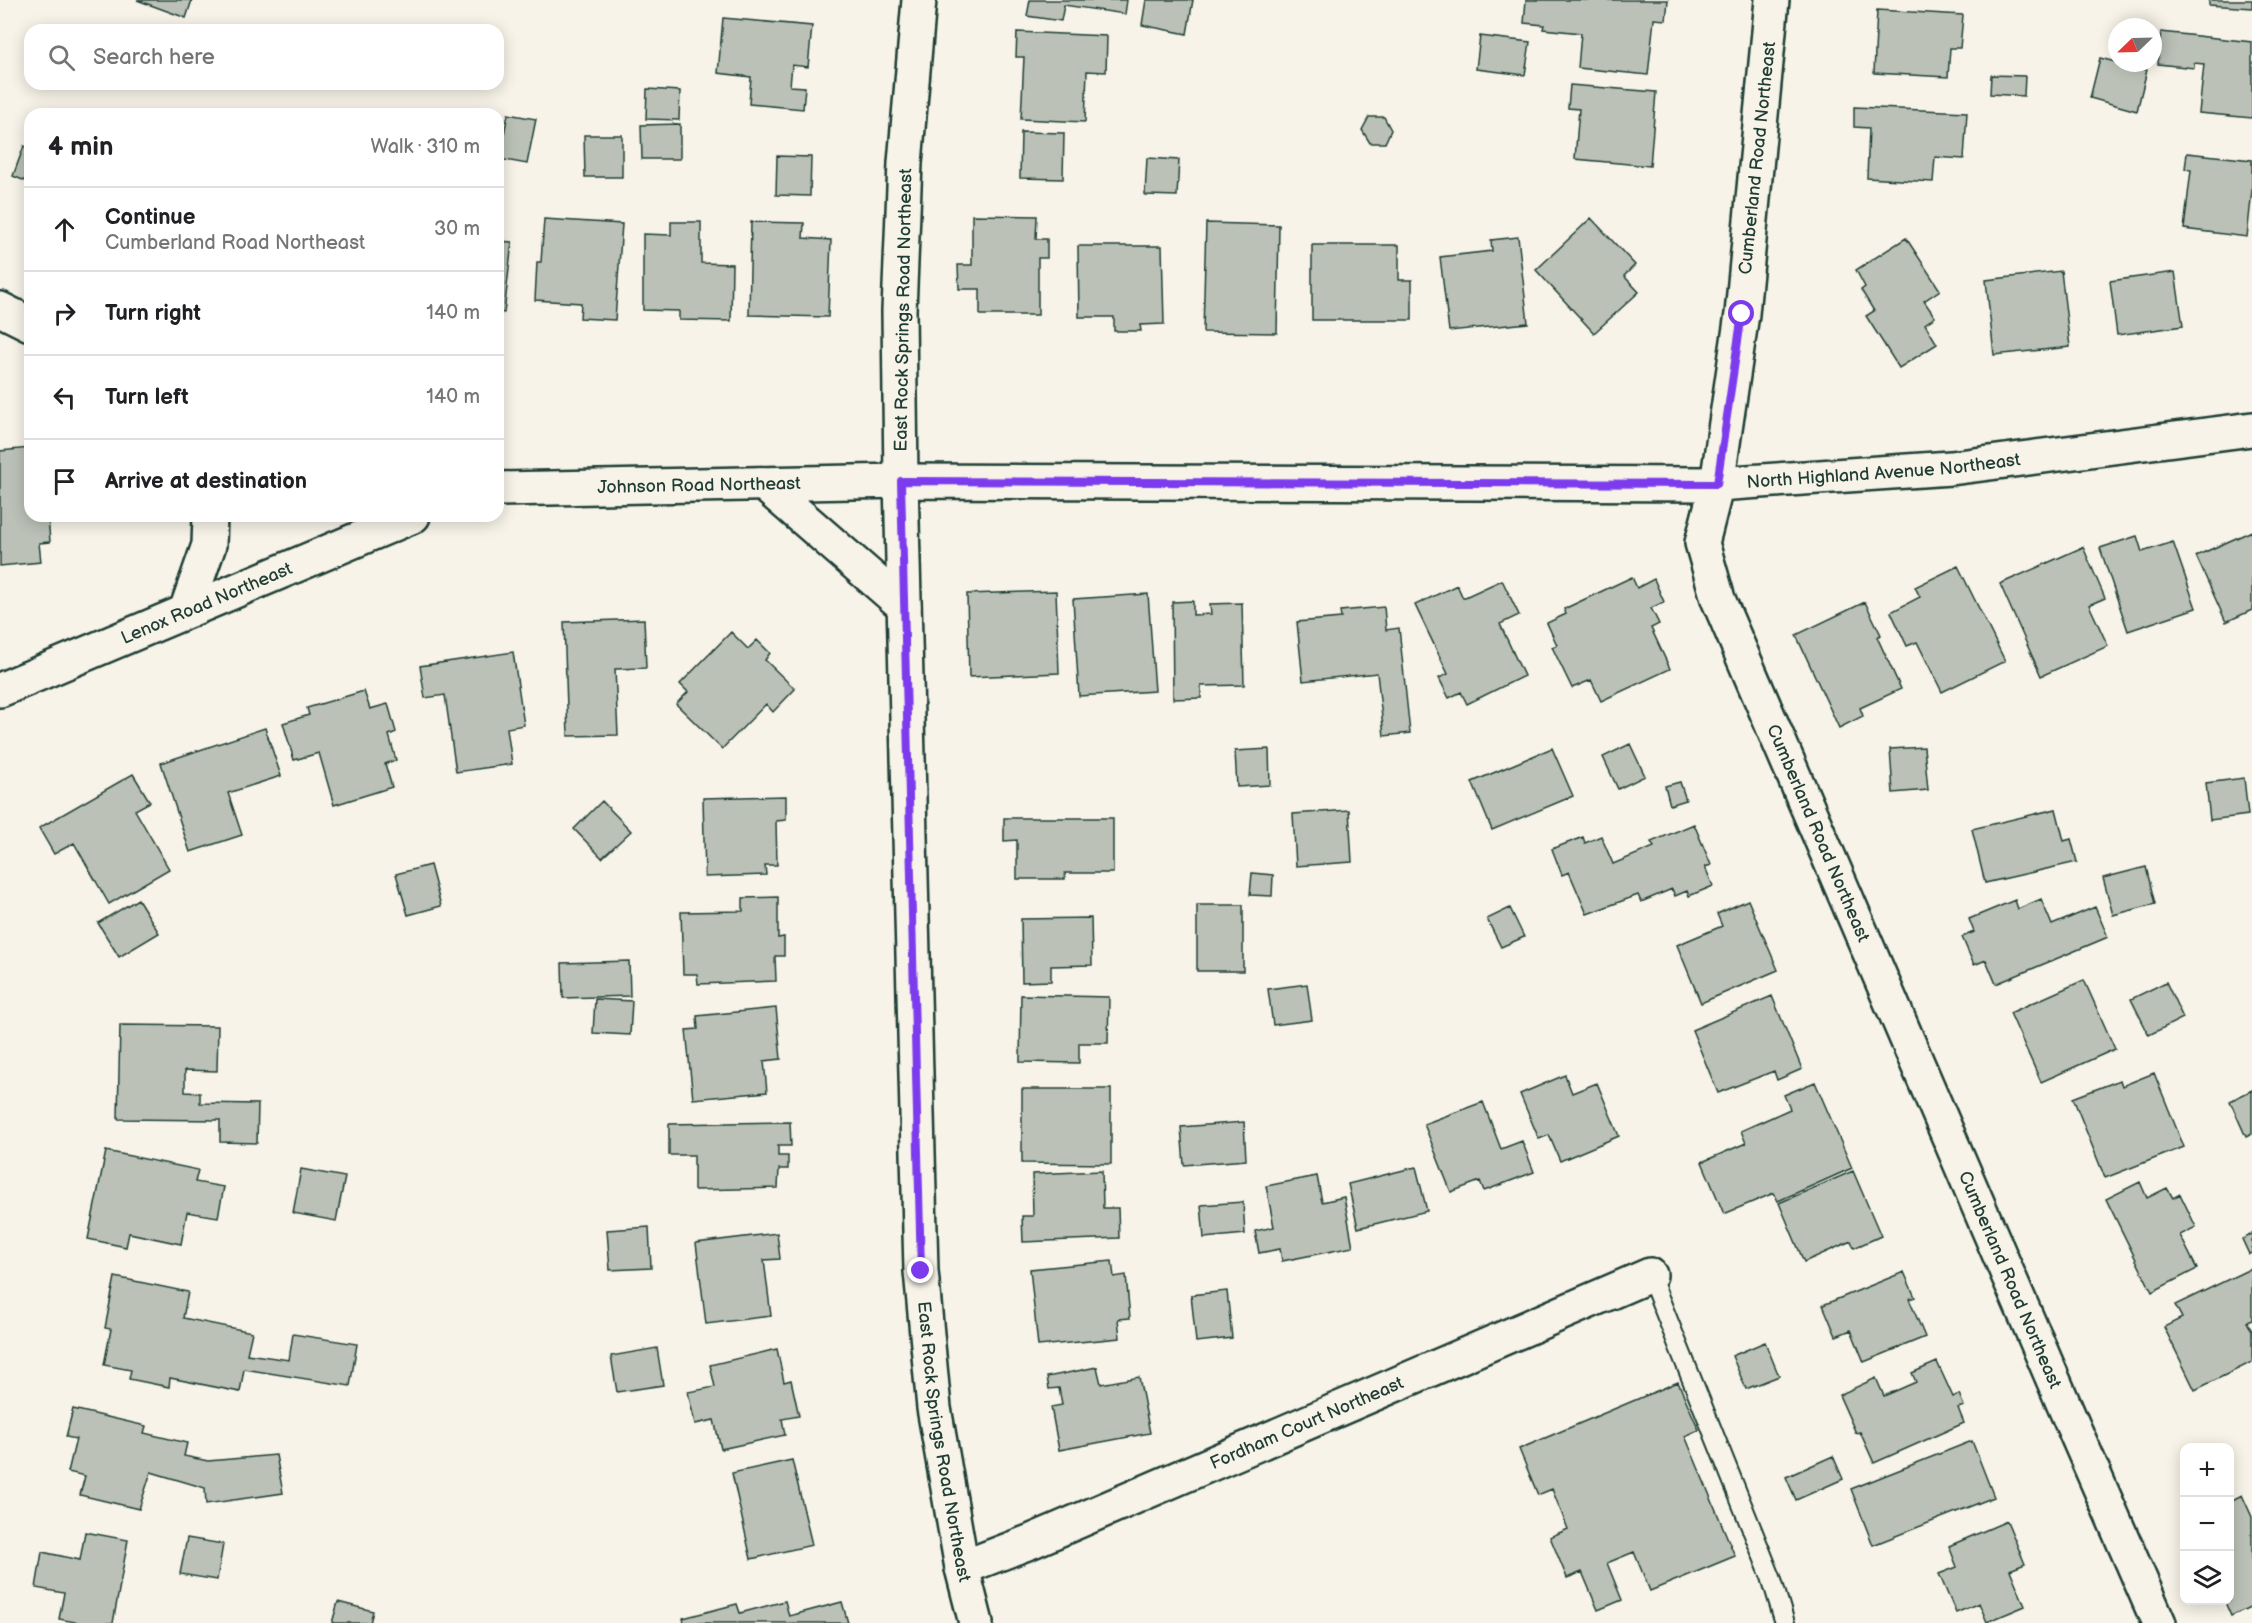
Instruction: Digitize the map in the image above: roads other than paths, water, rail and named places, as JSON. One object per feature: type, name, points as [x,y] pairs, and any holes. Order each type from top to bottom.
[{"type":"street","name":"East Rock Springs Road Northeast","points":[[919,0],[904,186],[899,311],[901,481],[921,1271],[934,1408],[962,1568],[976,1623]]},
{"type":"street","name":"Cumberland Road Northeast","points":[[1772,0],[1742,314],[1717,484],[1702,543],[1718,599],[2159,1623]]},
{"type":"street","points":[[0,309],[24,321]]},
{"type":"street","name":"North Highland Avenue Northeast","points":[[901,481],[1717,484],[1952,468],[2252,429]]},
{"type":"street","name":"Johnson Road Northeast","points":[[504,489],[901,481]]},
{"type":"street","points":[[765,485],[904,606]]},
{"type":"street","points":[[186,611],[209,545],[210,522]]},
{"type":"street","name":"Lenox Road Northeast","points":[[0,690],[399,522]]},
{"type":"street","name":"Fordham Court Northeast","points":[[962,1568],[1032,1541],[1650,1275]]},
{"type":"lane","points":[[1650,1275],[1771,1576],[1785,1623]]}]
